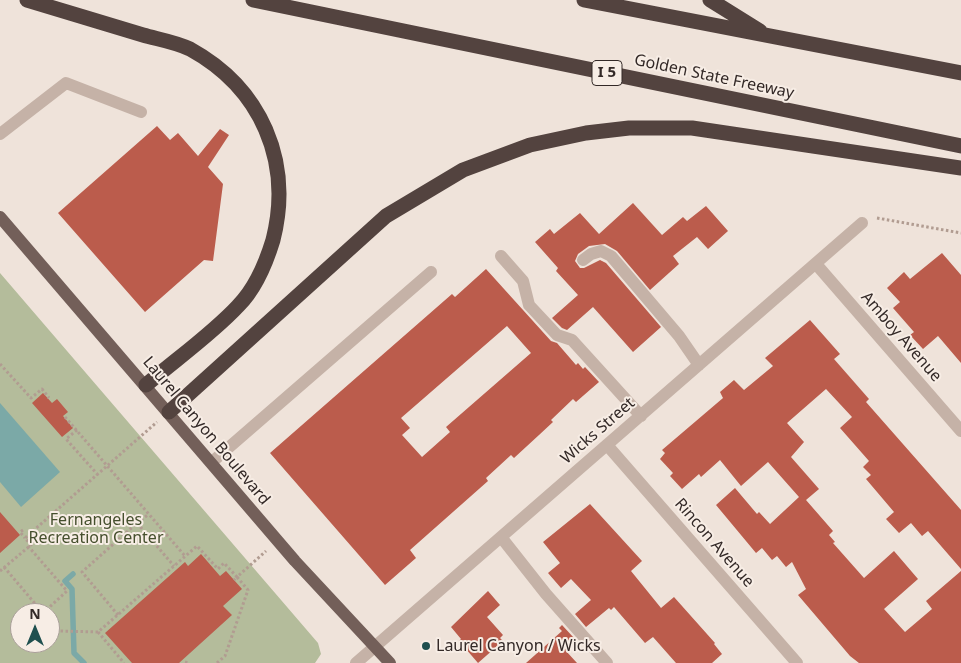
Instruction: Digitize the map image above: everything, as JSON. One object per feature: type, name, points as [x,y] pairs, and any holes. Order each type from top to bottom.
[{"type":"highway","points":[[27,0],[189,48],[236,82],[254,106],[265,127],[274,151],[279,174],[279,217],[269,254],[257,278],[238,306],[146,385]]},
{"type":"highway","name":"Golden State Freeway","points":[[254,0],[961,146]]},
{"type":"highway","points":[[584,0],[961,73]]},
{"type":"highway","points":[[710,0],[768,36]]},
{"type":"highway","points":[[169,412],[386,216],[463,170],[530,145],[586,133],[621,129],[692,128],[961,168]]},
{"type":"main road","name":"Laurel Canyon Boulevard","points":[[0,217],[277,540],[390,663]]},
{"type":"street","points":[[0,134],[66,83],[140,112]]},
{"type":"street","name":"Wicks Street","points":[[356,663],[862,223]]},
{"type":"street","points":[[583,260],[591,254],[601,251],[611,256],[679,336],[699,365]]},
{"type":"street","points":[[501,256],[523,281],[529,305],[549,328],[557,335],[572,340],[641,416]]},
{"type":"street","name":"Amboy Avenue","points":[[816,264],[961,431]]},
{"type":"street","points":[[212,462],[431,272]]},
{"type":"street","name":"Rincon Avenue","points":[[607,445],[797,663]]},
{"type":"street","points":[[501,537],[546,594],[607,663]]},
{"type":"path","points":[[862,223],[876,218],[961,233]]},
{"type":"path","points":[[0,364],[31,398],[42,388],[50,398]]},
{"type":"path","points":[[25,538],[169,412]]},
{"type":"path","points":[[65,417],[185,556]]},
{"type":"path","points":[[77,430],[66,439],[98,475]]},
{"type":"path","points":[[118,615],[82,572],[148,514]]},
{"type":"path","points":[[137,523],[174,566]]},
{"type":"path","points":[[0,571],[31,545],[20,532],[23,530]]},
{"type":"path","points":[[234,580],[277,540]]},
{"type":"path","points":[[28,546],[67,591],[54,603]]},
{"type":"path","points":[[60,631],[98,632],[197,546],[218,569],[224,563],[248,590],[225,656],[217,663]]},
{"type":"path","points":[[4,567],[35,603]]},
{"type":"path","points":[[98,632],[124,663]]},
{"type":"green space","name":"Fernangeles Recreation Center","points":[[0,273],[318,643],[321,654],[315,663],[0,663]]},
{"type":"water","points":[[0,403],[60,472],[21,507],[0,482]]},
{"type":"building","points":[[157,126],[170,140],[178,133],[198,156],[220,129],[229,135],[208,167],[223,184],[213,261],[204,260],[145,312],[58,213]]},
{"type":"building","points":[[633,203],[662,235],[683,217],[687,221],[706,206],[728,231],[708,249],[697,237],[673,256],[679,264],[650,290],[617,251],[605,244],[589,246],[578,254],[575,261],[580,268],[600,260],[606,263],[661,327],[633,352],[593,307],[567,330],[562,328],[552,318],[578,295],[556,271],[558,268],[535,242],[550,229],[554,234],[580,213],[599,234]]},
{"type":"building","points":[[942,253],[961,275],[961,363],[938,336],[923,349],[910,335],[914,332],[893,308],[900,302],[887,288],[904,272],[910,279]]},
{"type":"building","points":[[486,269],[551,341],[557,343],[576,365],[578,363],[583,369],[585,367],[599,382],[576,402],[573,399],[551,420],[553,422],[539,435],[514,458],[511,455],[486,478],[488,481],[410,550],[416,558],[385,585],[270,453],[452,294],[455,297]],"holes":[[[507,326],[531,353],[446,427],[450,432],[422,457],[402,435],[410,428],[401,418]]]},
{"type":"building","points":[[810,320],[840,354],[834,359],[869,399],[866,402],[961,510],[961,569],[928,531],[922,536],[911,523],[899,533],[886,519],[894,512],[866,479],[871,475],[863,467],[869,461],[840,428],[852,417],[826,389],[787,423],[804,442],[791,457],[819,489],[806,500],[833,531],[829,535],[835,542],[833,543],[864,578],[894,551],[918,579],[884,609],[905,632],[932,609],[926,601],[961,571],[961,663],[859,663],[850,656],[798,595],[806,589],[792,562],[786,567],[777,556],[772,560],[762,548],[756,553],[716,505],[735,488],[757,514],[759,512],[770,524],[799,497],[768,462],[741,486],[720,460],[701,477],[699,474],[682,489],[670,476],[673,473],[660,459],[665,453],[662,450],[723,398],[720,392],[734,380],[744,390],[773,366],[765,358]]},
{"type":"building","points":[[43,393],[52,403],[57,399],[68,412],[63,416],[73,428],[62,437],[32,403]]},
{"type":"building","points":[[590,504],[642,561],[631,571],[661,608],[674,597],[715,643],[722,654],[712,663],[676,663],[653,637],[645,643],[614,607],[611,610],[609,608],[586,627],[575,614],[591,600],[571,579],[561,588],[548,573],[560,563],[543,542]]},
{"type":"building","points":[[0,512],[20,535],[0,553]]},
{"type":"building","points":[[201,554],[220,576],[226,571],[242,589],[223,606],[232,615],[179,663],[132,663],[105,633],[185,562],[188,566]]},
{"type":"building","points":[[488,591],[500,605],[487,617],[503,635],[500,638],[503,641],[478,663],[459,641],[461,639],[451,627]]},
{"type":"building","points":[[562,625],[574,638],[571,640],[574,644],[566,651],[577,663],[526,663],[562,631],[559,628]]},
{"type":"waterway","points":[[73,574],[65,581],[72,589],[74,653],[84,663]]},
{"type":"place","name":"Laurel Canyon / Wicks","points":[[426,646]]}]
